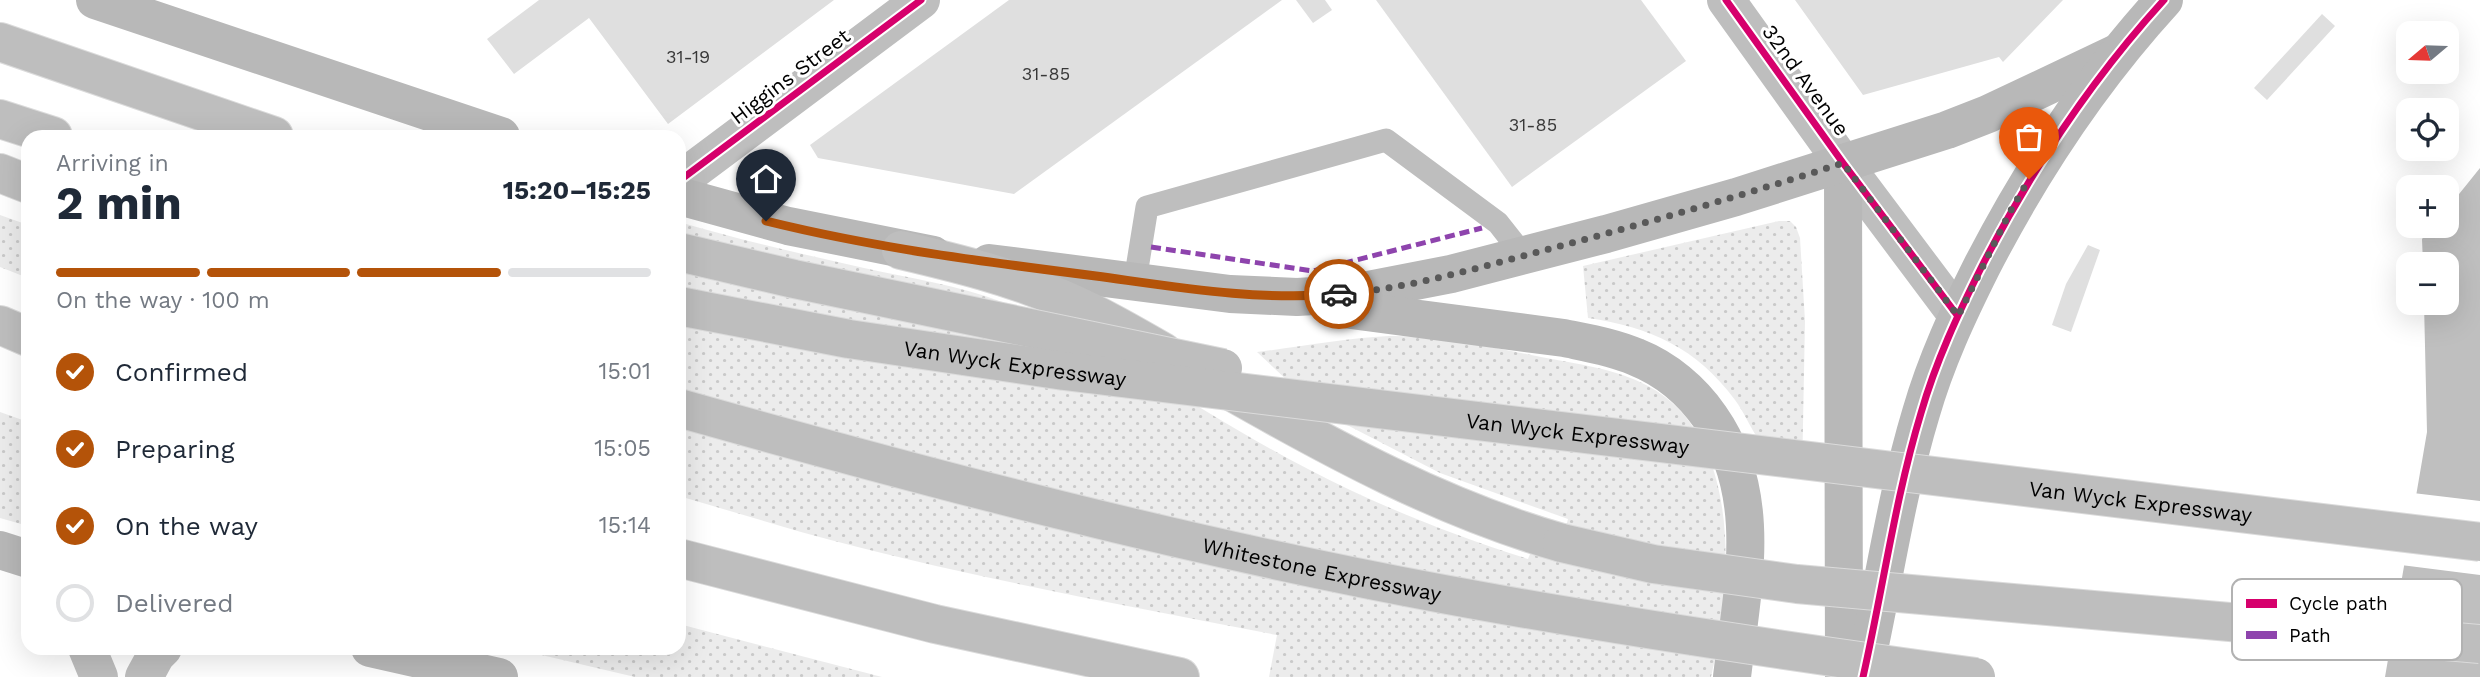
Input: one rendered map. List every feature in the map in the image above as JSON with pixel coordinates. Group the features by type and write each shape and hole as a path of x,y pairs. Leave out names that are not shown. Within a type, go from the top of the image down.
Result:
{"main road":[{"path":"95,0 142,6 484,130"},
{"name":"Higgins Street","path":"686,176 921,0"},
{"name":"32nd Avenue","path":"1726,0 1843,163 1958,316"},
{"path":"1863,677 1912,446 1932,377 1958,316 2010,212 2037,165 2119,52 2164,0"},
{"path":"0,42 257,130"},
{"path":"1230,294 1297,297 1348,294 1437,277 1524,256 1670,216 1966,123 2119,52"},
{"path":"0,119 34,130"},
{"path":"1843,163 1844,677"},
{"path":"0,173 21,181"},
{"path":"686,198 788,226 974,268 1061,298 1088,310 1284,421 1381,471 1472,513 1562,543 1665,566 1797,584 2232,622"},
{"path":"901,250 1564,338 1637,357 1668,374 1694,396 1715,425 1734,459 1746,515 1745,554 1732,677"},
{"path":"686,254 794,279 1492,424"},
{"name":"Van Wyck Expressway","path":"686,307 849,339 969,358 1492,424 2480,542"},
{"path":"0,326 21,334"},
{"path":"0,351 21,358"},
{"name":"Whitestone Expressway","path":"686,410 895,468 1298,565 1584,619 1976,677"},
{"path":"0,550 21,557"},
{"path":"686,560 935,624 1180,677"},
{"path":"2462,642 2480,644"},
{"path":"90,655 99,677"},
{"path":"144,677 156,655"},
{"path":"401,655 499,677"}],"lane":[{"path":"1135,281 1147,207 1385,140 1498,223 1524,256"}],"shaded area":[{"path":"2480,168 2480,677 2385,677 2388,660 2462,660 2462,579 2402,579 2427,432 2424,315 2459,315 2459,252 2423,252 2422,239 2459,238 2459,194"},
{"path":"0,215 21,222 21,275 0,267"},
{"path":"1779,221 1790,221 1796,227 1800,238 1805,321 1802,476 1761,442 1720,382 1688,354 1652,334 1588,318 1583,266"},
{"path":"686,224 794,252 951,286 1002,302 1081,339 1335,483 1416,519 1528,559 1530,554 1557,560 1568,519 1440,473 1320,411 1257,352 1372,337 1427,337 1582,365 1635,380 1648,386 1679,409 1701,440 1716,477 1723,517 1726,559 1724,601 1711,677 1269,677 1277,635 1038,588 801,532 686,498"},
{"path":"0,412 21,420 21,524 0,518"},
{"path":"686,626 882,677 635,677 542,655 686,655"}],"pier":[{"path":"2413,493 2480,501 2480,575 2401,565"}],"building":[{"path":"539,0 834,0 668,124 589,18 514,74 487,39"},
{"path":"1009,0 1282,0 1014,194 818,158 810,145"},
{"path":"1296,0 1325,0 1332,10 1313,23"},
{"path":"1376,0 1641,0 1686,61 1512,187"},
{"path":"1795,0 2063,0 2003,62 1999,57 1863,95"},
{"path":"2322,14 2335,26 2267,100 2254,88"},
{"path":"2088,245 2100,250 2071,332 2052,325 2066,284"}],"marked path":[{"path":"1151,247 1313,271 1482,228"}],"cycle path":[{"path":"686,176 921,0"},
{"path":"1726,0 1957,315"},
{"path":"1863,677 1912,445 1933,375 1956,320 2001,230 2064,127 2111,62 2164,0"}],"way so far":[{"path":"1339,294 1410,283 1488,265 1670,216 1843,163 1958,316 2029,179"}],"route":[{"path":"766,221 901,250 1230,294 1297,297 1339,294"}]}
